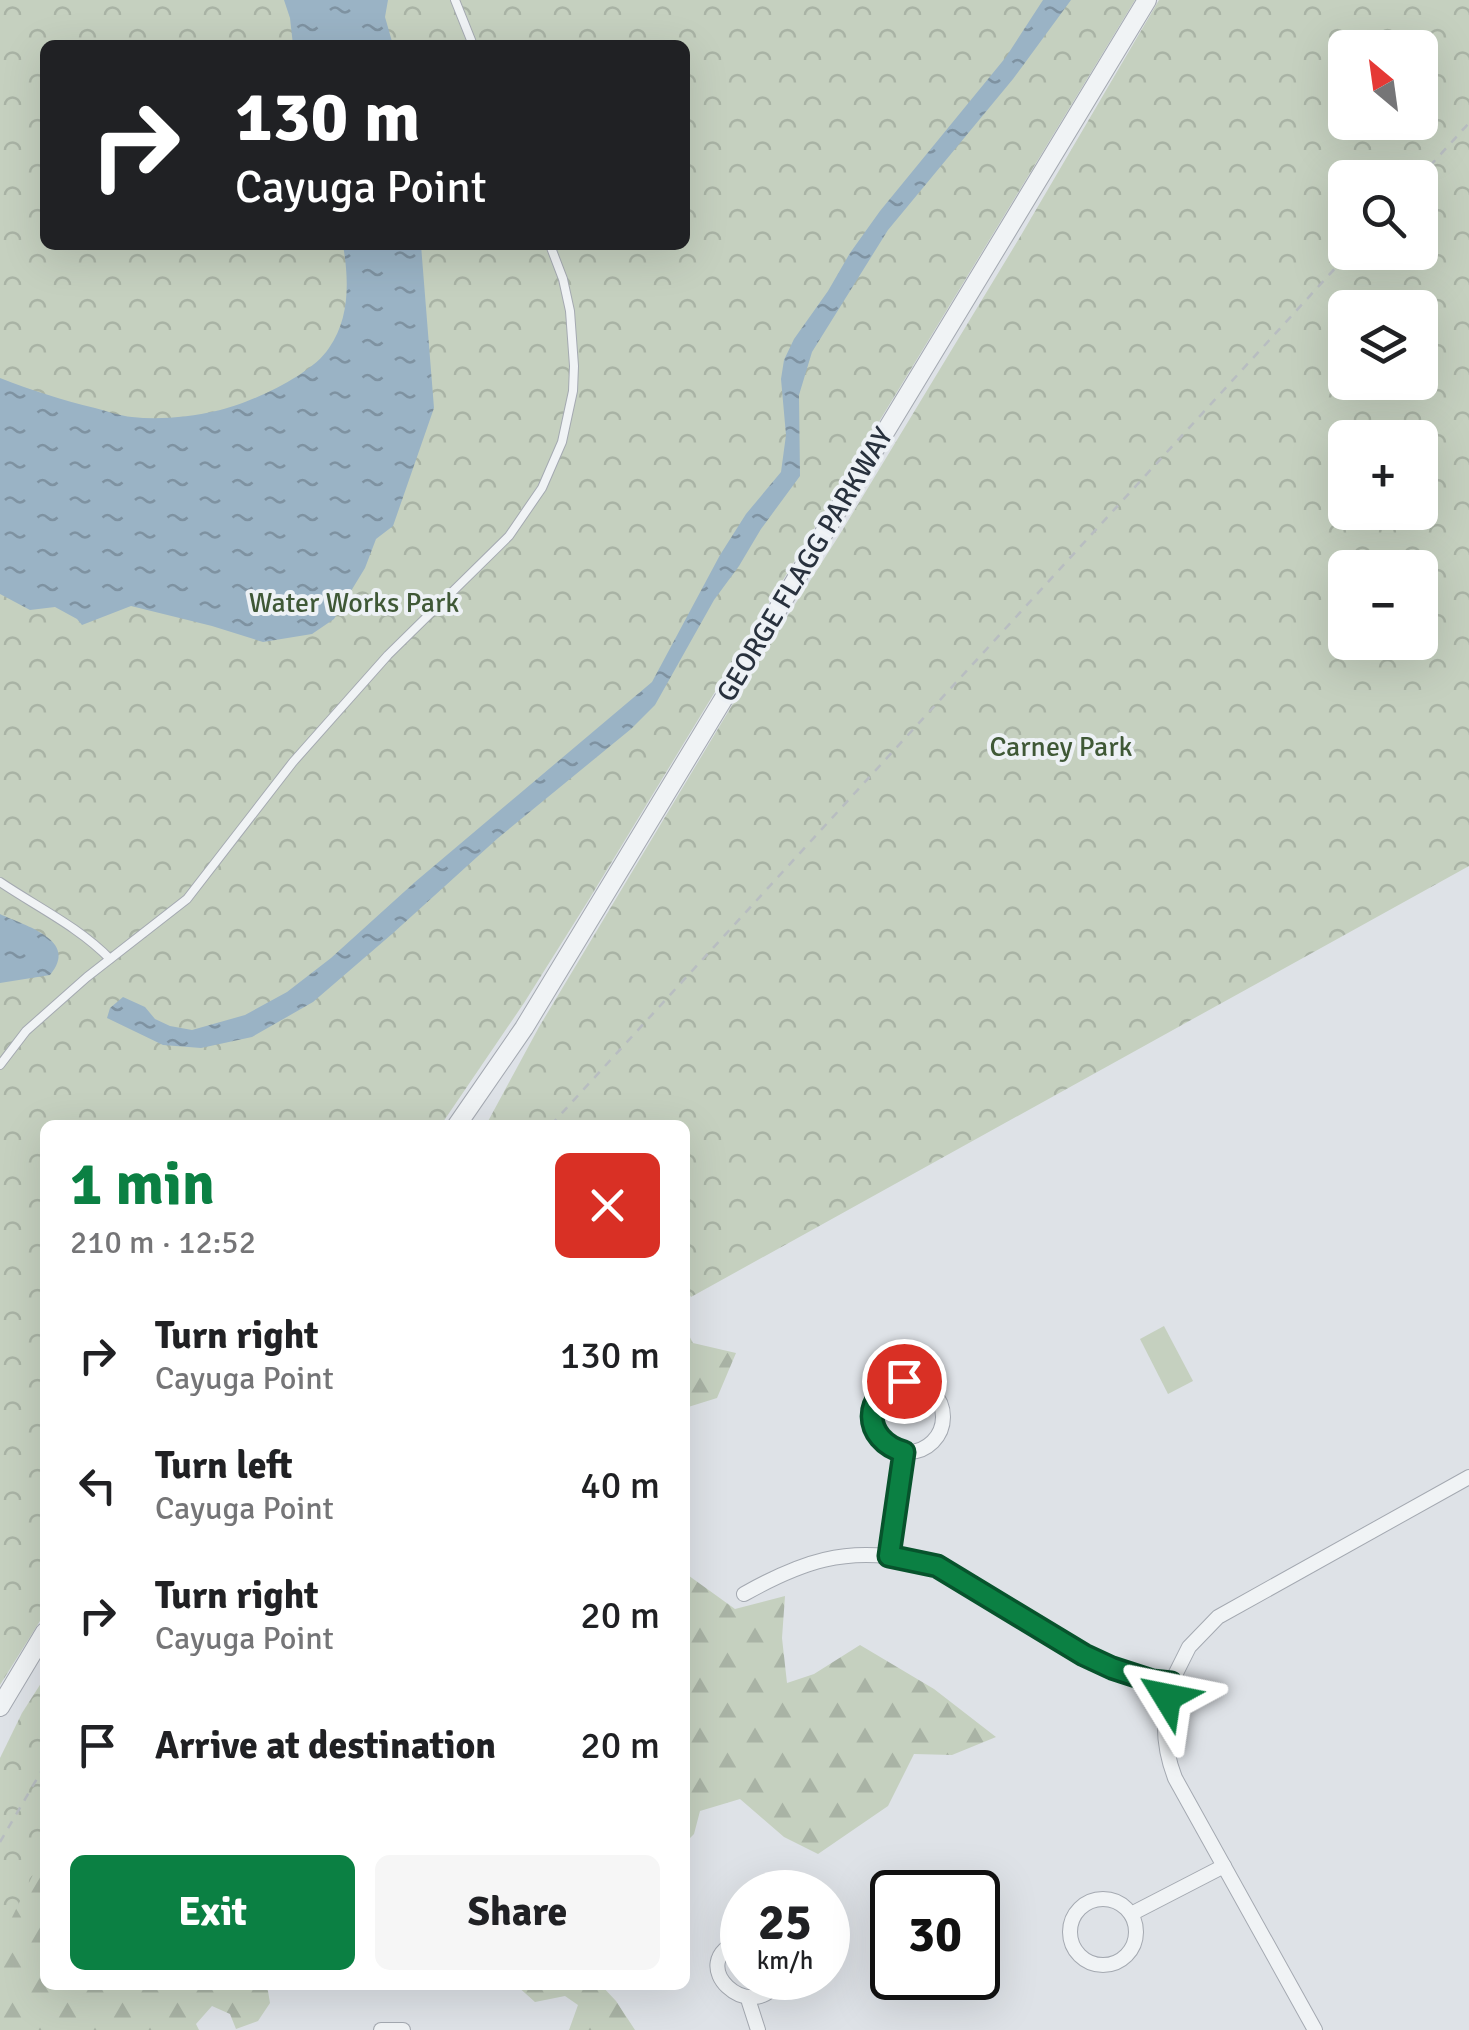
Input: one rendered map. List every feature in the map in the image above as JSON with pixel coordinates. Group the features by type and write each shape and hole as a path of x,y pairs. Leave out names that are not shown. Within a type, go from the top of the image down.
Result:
{"street":[{"name":"GEORGE FLAGG PARKWAY","path":"460,1120 524,1028 1147,0"},
{"path":"913,1381 935,1393 944,1417 941,1430 925,1448 904,1452 882,1442 872,1418 880,1394 892,1384 913,1381"},
{"path":"889,1556 904,1452"},
{"path":"1315,2030 1170,1766 1164,1725 1171,1683 1189,1647 1218,1618 1469,1478"},
{"path":"744,1594 805,1564 849,1555 889,1556 937,1566 1084,1655 1152,1681 1171,1683"},
{"path":"0,1707 40,1640"},
{"path":"1130,1914 1224,1866"},
{"path":"1111,1900 1130,1914 1136,1936 1123,1959 1100,1965 1079,1956 1070,1934 1071,1923 1084,1905 1111,1900"},
{"path":"738,2000 760,2000"},
{"path":"749,2002 758,2030"},
{"path":"380,2030 403,2030"}],"lane":[{"path":"456,0 471,40"},
{"path":"0,1065 26,1031 187,899 292,762 388,655 509,536 542,488 562,442 573,391 570,311 552,250"},
{"path":"0,882 71,926 110,959"}],"path":[{"path":"1434,160 1469,122"},
{"path":"555,1120 1334,270"},
{"path":"0,1842 40,1774"}],"green space":[{"name":"Water Works Park","path":"0,0 1135,0 588,901 444,1120 40,1120 40,1621 0,1685"},
{"name":"Carney Park","path":"1159,0 1469,0 1469,866 691,1297 690,1120 489,1120 539,1027 1020,237"},
{"path":"1164,1326 1193,1381 1168,1394 1140,1339"},
{"path":"690,1337 693,1343 736,1353 717,1398 690,1406"},
{"path":"690,1577 735,1609 785,1596 782,1638 787,1683 814,1674 860,1645 934,1689 996,1737 952,1755 914,1754 888,1806 818,1854 784,1837 740,1799 700,1811 690,1838"},
{"path":"40,1685 40,1860 0,1942 0,1758"},
{"path":"0,1774 40,1780 40,1990 268,1990 270,2003 258,2021 236,2029 230,2014 212,2006 196,2024 199,2030 0,2030"},
{"path":"522,1990 606,1990 635,2030 569,2030 578,2005 565,1996 535,2002"}],"water":[{"path":"284,0 388,0 385,17 392,40 292,40"},
{"path":"1043,0 1071,0 1013,79 888,230 812,352 799,395 800,476 714,600 655,705 313,1002 252,1037 201,1048 163,1045 107,1018 110,1008 123,997 145,1007 155,1019 192,1030 245,1015 287,992 652,682 720,555 746,514 781,472 786,435 781,379 784,360 794,339 880,211 1006,57"},
{"path":"344,250 421,250 434,408 393,526 376,539 365,568 334,619 312,634 263,642 131,606 82,625 55,607 30,610 0,594 0,378 118,415 153,418 216,411 278,387 320,358 341,324 346,272"},
{"path":"0,914 35,929 54,943 57,963 50,975 0,983"}],"route":[{"path":"904,1381 892,1384 880,1394 872,1418 882,1442 904,1452 889,1556 937,1566 1084,1655 1152,1681 1171,1683 1167,1697"}]}
